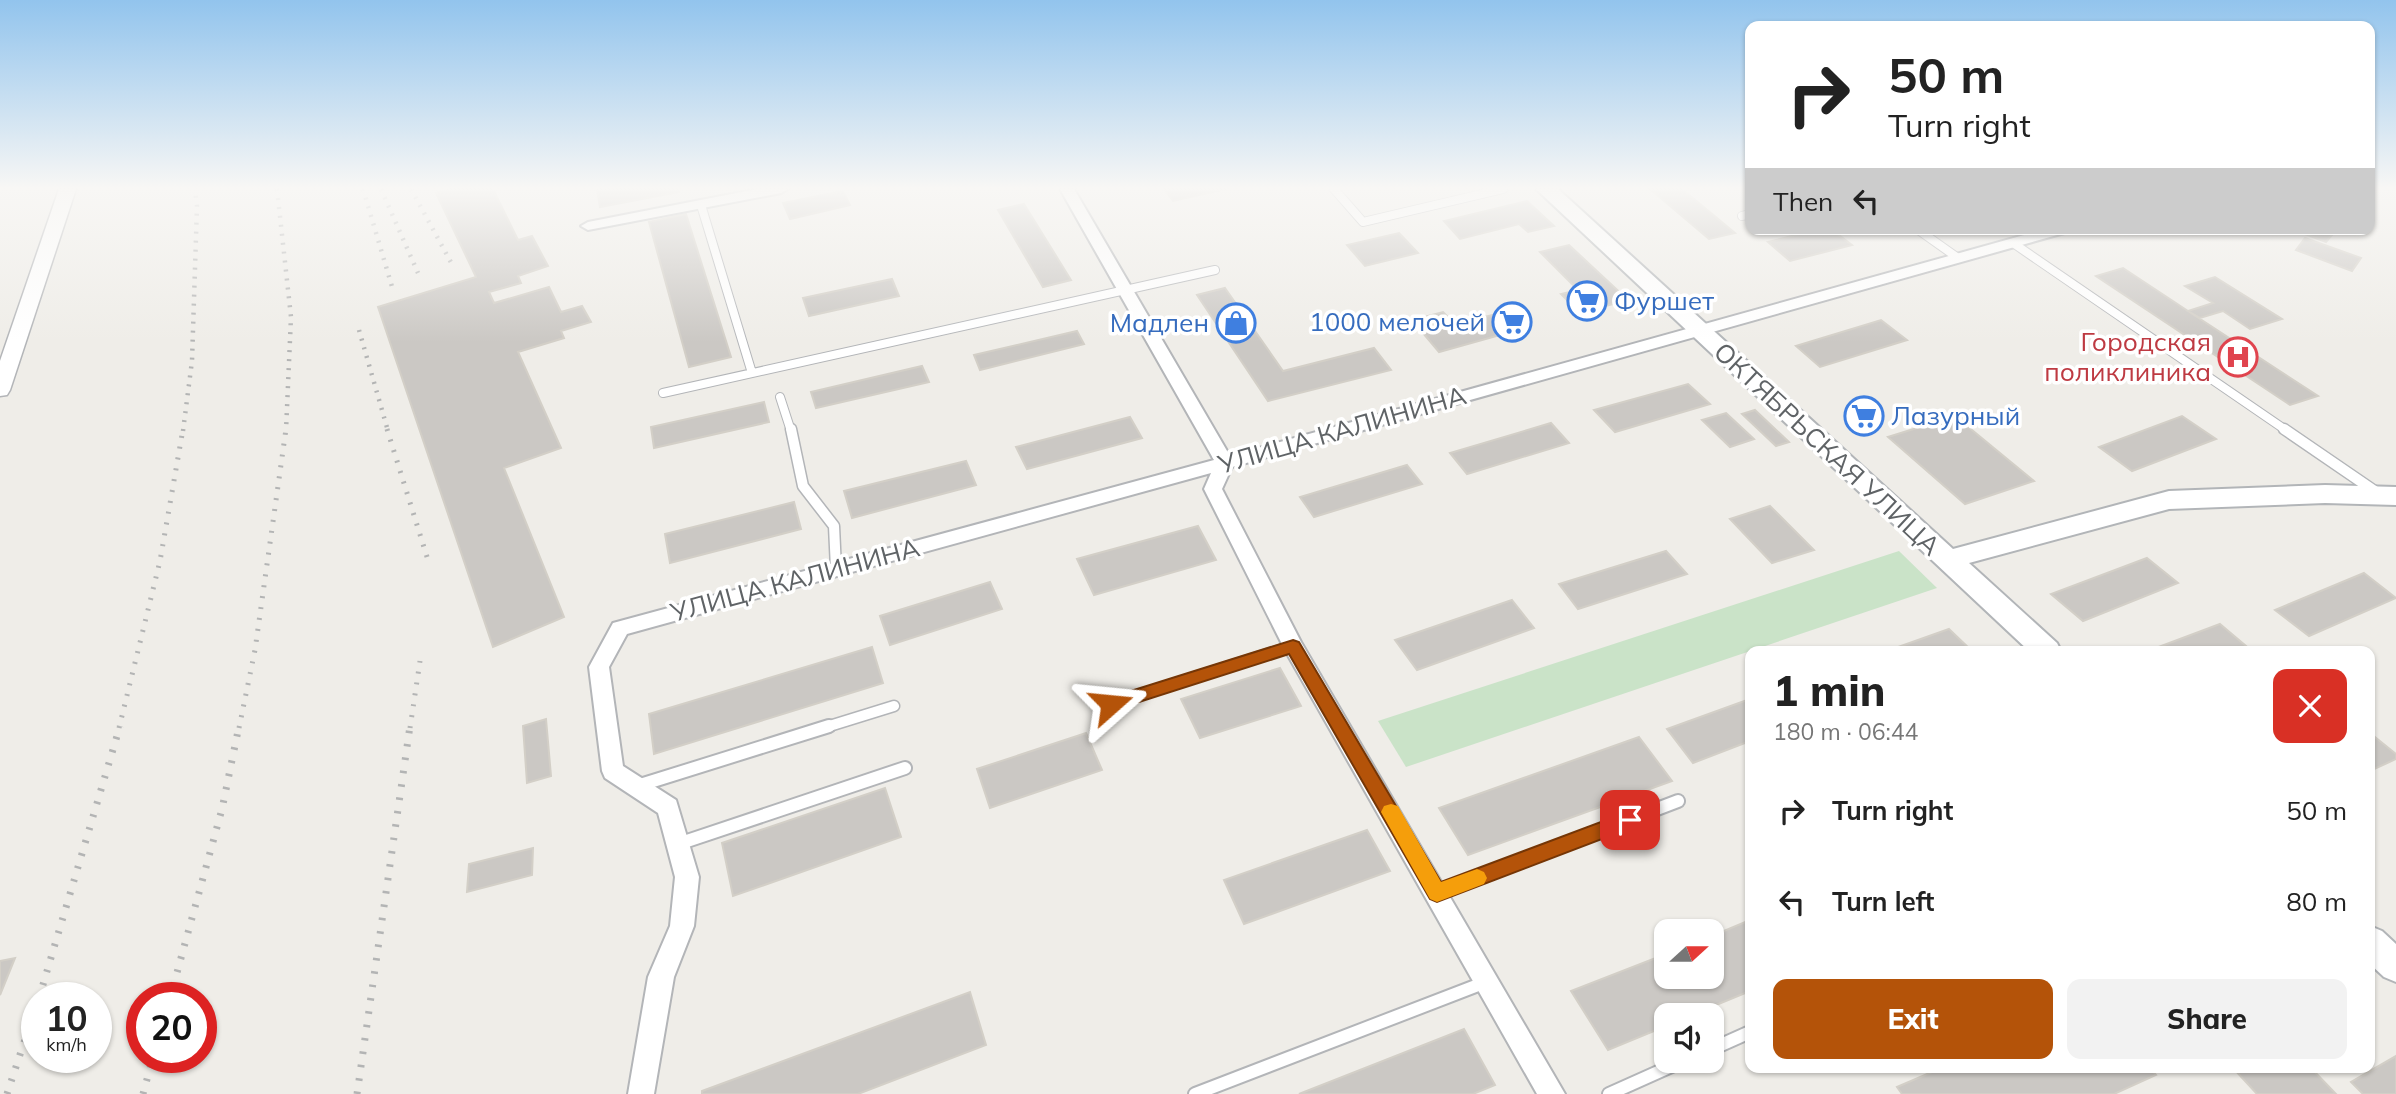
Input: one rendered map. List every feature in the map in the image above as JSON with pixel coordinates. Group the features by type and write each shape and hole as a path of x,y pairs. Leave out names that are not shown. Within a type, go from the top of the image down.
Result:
{"main road":[{"name":"ОКТЯБРЬСКАЯ УЛИЦА","path":"1601,240 2041,646"},
{"path":"1946,560 2169,500 2388,495"},
{"path":"2375,947 2396,966"}],"street":[{"path":"0,390 51,240"},
{"path":"1096,240 1225,463 1213,489 1293,646 1552,1094"},
{"name":"УЛИЦА КАЛИНИНА","path":"636,786 613,771 599,667 620,628 1225,463 2024,240"},
{"path":"636,786 668,807 687,877 682,926 661,977 641,1094"}],"lane":[{"path":"712,240 752,373"},
{"path":"1933,240 1958,258"},
{"path":"2013,243 2388,495"},
{"path":"663,393 1215,270"},
{"path":"780,397 790,426 803,486 834,526 836,569"},
{"path":"1111,704 1293,646"},
{"path":"636,786 894,706"},
{"path":"678,844 905,768"},
{"path":"1437,893 1678,801"},
{"path":"1195,1094 1487,981"},
{"path":"1724,1044 1745,1034"},
{"path":"1609,1094 1656,1073"}],"green space":[{"path":"1899,551 1937,588 1765,646 1745,646 1745,653 1406,767 1378,721"}],"building":[{"path":"458,240 534,240 548,266 518,276 521,283 489,292 494,303 549,287 561,312 582,306 591,322 561,331 564,338 518,352 561,448 504,468 564,617 493,647 378,307 476,277"},
{"path":"654,240 694,240 731,357 689,367"},
{"path":"1016,240 1046,240 1071,280 1043,287"},
{"path":"1368,240 1406,240 1418,253 1365,266 1347,245"},
{"path":"1846,240 1852,245 1790,261 1768,242"},
{"path":"2303,240 2311,240 2361,258 2352,271 2296,250"},
{"path":"1569,245 1628,300 1580,313 1561,294 1578,290 1540,252"},
{"name":"Городская поликлиника","path":"2123,268 2318,396 2290,405 2096,276"},
{"path":"2215,277 2282,319 2250,329 2223,311 2200,318 2188,311 2213,303 2185,286"},
{"path":"892,279 899,296 809,316 803,298"},
{"path":"1225,288 1283,371 1374,348 1391,370 1268,401 1197,295"},
{"path":"1513,310 1529,327 1439,352 1412,320 1443,312 1455,324"},
{"path":"1881,320 1907,340 1820,367 1796,346"},
{"path":"1077,331 1084,344 980,370 974,355"},
{"path":"922,366 929,382 816,408 811,392"},
{"path":"1688,384 1710,404 1615,432 1594,410"},
{"path":"764,402 769,422 654,448 651,427"},
{"path":"1755,410 1789,442 1776,446 1742,414"},
{"path":"1726,413 1754,439 1730,447 1702,420"},
{"path":"1955,416 2034,481 1965,504 1888,437"},
{"path":"2182,416 2216,439 2132,471 2099,447"},
{"path":"1130,417 1142,438 1027,469 1016,447"},
{"path":"1551,423 1569,443 1467,474 1450,453"},
{"path":"966,461 976,485 852,518 844,491"},
{"path":"1407,465 1422,484 1314,517 1300,497"},
{"path":"794,502 801,529 670,563 665,534"},
{"path":"1770,506 1814,550 1772,563 1730,519"},
{"path":"1198,526 1216,560 1094,595 1077,559"},
{"path":"1666,551 1687,574 1578,609 1559,584"},
{"path":"2147,558 2178,583 2083,621 2051,594"},
{"path":"2364,573 2396,598 2309,636 2275,610"},
{"path":"990,582 1002,609 890,645 880,616"},
{"path":"1512,600 1534,628 1417,670 1395,640"},
{"path":"2220,624 2246,646 2161,646"},
{"path":"1949,629 1967,646 1901,646"},
{"path":"872,647 883,683 654,754 649,714"},
{"path":"1280,668 1301,706 1200,738 1181,699"},
{"path":"1745,701 1745,743 1693,763 1667,729"},
{"path":"546,719 551,776 527,783 523,726"},
{"path":"1086,733 1102,770 990,808 977,769"},
{"path":"1639,737 1672,781 1468,855 1439,808"},
{"path":"2375,737 2396,754 2396,759 2375,769"},
{"path":"885,788 901,837 733,896 722,843"},
{"path":"1367,830 1390,871 1244,924 1224,880"},
{"path":"533,848 532,875 467,892 469,864"},
{"path":"1745,922 1745,993 1721,1003 1654,1003 1654,1031 1608,1050 1571,991 1654,959 1654,989 1724,989 1724,931"},
{"path":"15,958 0,995 0,961"},
{"path":"970,992 986,1045 858,1094 702,1094 702,1091"},
{"path":"1464,1029 1495,1085 1473,1094 1299,1094"},
{"path":"2396,1056 2396,1094 2363,1094 2351,1082 2367,1073 2375,1073 2375,1068"},
{"path":"1929,1073 2156,1075 2114,1094 1902,1094 1897,1087"},
{"path":"2238,1073 2316,1073 2336,1094 2257,1094"}],"railway":[{"path":"183,431 192,361 196,240"},
{"path":"283,240 291,317 286,431"},
{"path":"378,240 393,290"},
{"path":"403,240 418,273"},
{"path":"439,240 453,266"},
{"path":"359,330 388,431"},
{"path":"119,728 160,561 183,429"},
{"path":"239,728 255,650 286,429"},
{"path":"387,429 428,560"},
{"path":"410,728 420,661"},
{"path":"44,982 120,726"},
{"path":"174,982 222,809 239,726"},
{"path":"357,1094 410,726"},
{"path":"7,1094 21,1052"},
{"path":"143,1094 149,1073"}],"slow traffic":[{"path":"1391,812 1437,893 1477,878"}],"place":[{"name":"Фуршет","path":"1587,301"},
{"name":"1000 мелочей","path":"1512,322"},
{"name":"Мадлен","path":"1236,323"},
{"name":"Городская поликлиника","path":"2238,357"},
{"name":"Лазурный","path":"1864,416"}],"route":[{"path":"1111,704 1293,646 1437,893 1630,820"}]}
